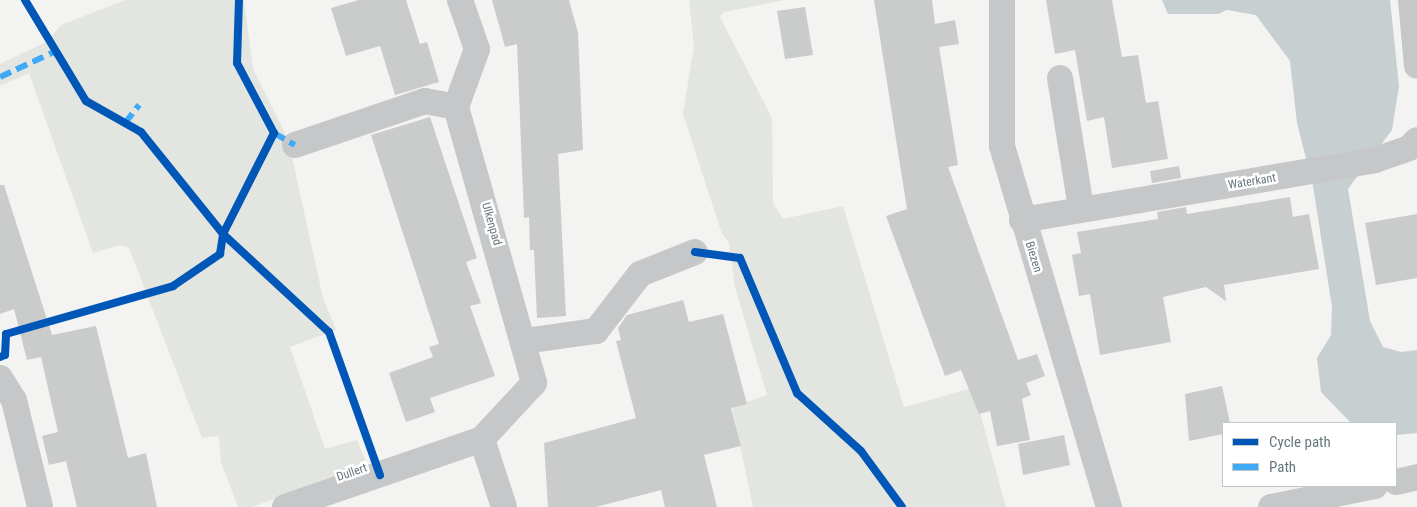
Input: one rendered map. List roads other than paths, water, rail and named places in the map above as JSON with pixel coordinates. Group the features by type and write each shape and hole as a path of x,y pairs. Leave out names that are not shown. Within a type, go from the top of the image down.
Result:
{"street":[{"path":"295,145 426,101 456,107 477,49 460,0"},
{"name":"Biezen","path":"1002,0 1002,146 1022,220 1109,507"},
{"path":"1411,0 1417,66"},
{"path":"1060,78 1081,208"},
{"name":"Ulkenpad","path":"456,107 525,341 534,383 482,439"},
{"name":"Waterkant","path":"1022,220 1081,208 1303,174 1374,160 1409,148 1417,140"},
{"path":"525,341 596,331 640,274 695,252"},
{"path":"0,378 14,400 40,507"},
{"path":"482,439 504,507"},
{"name":"Dullert","path":"285,507 482,439"},
{"path":"1397,482 1417,477"},
{"path":"1271,507 1370,487"}]}
